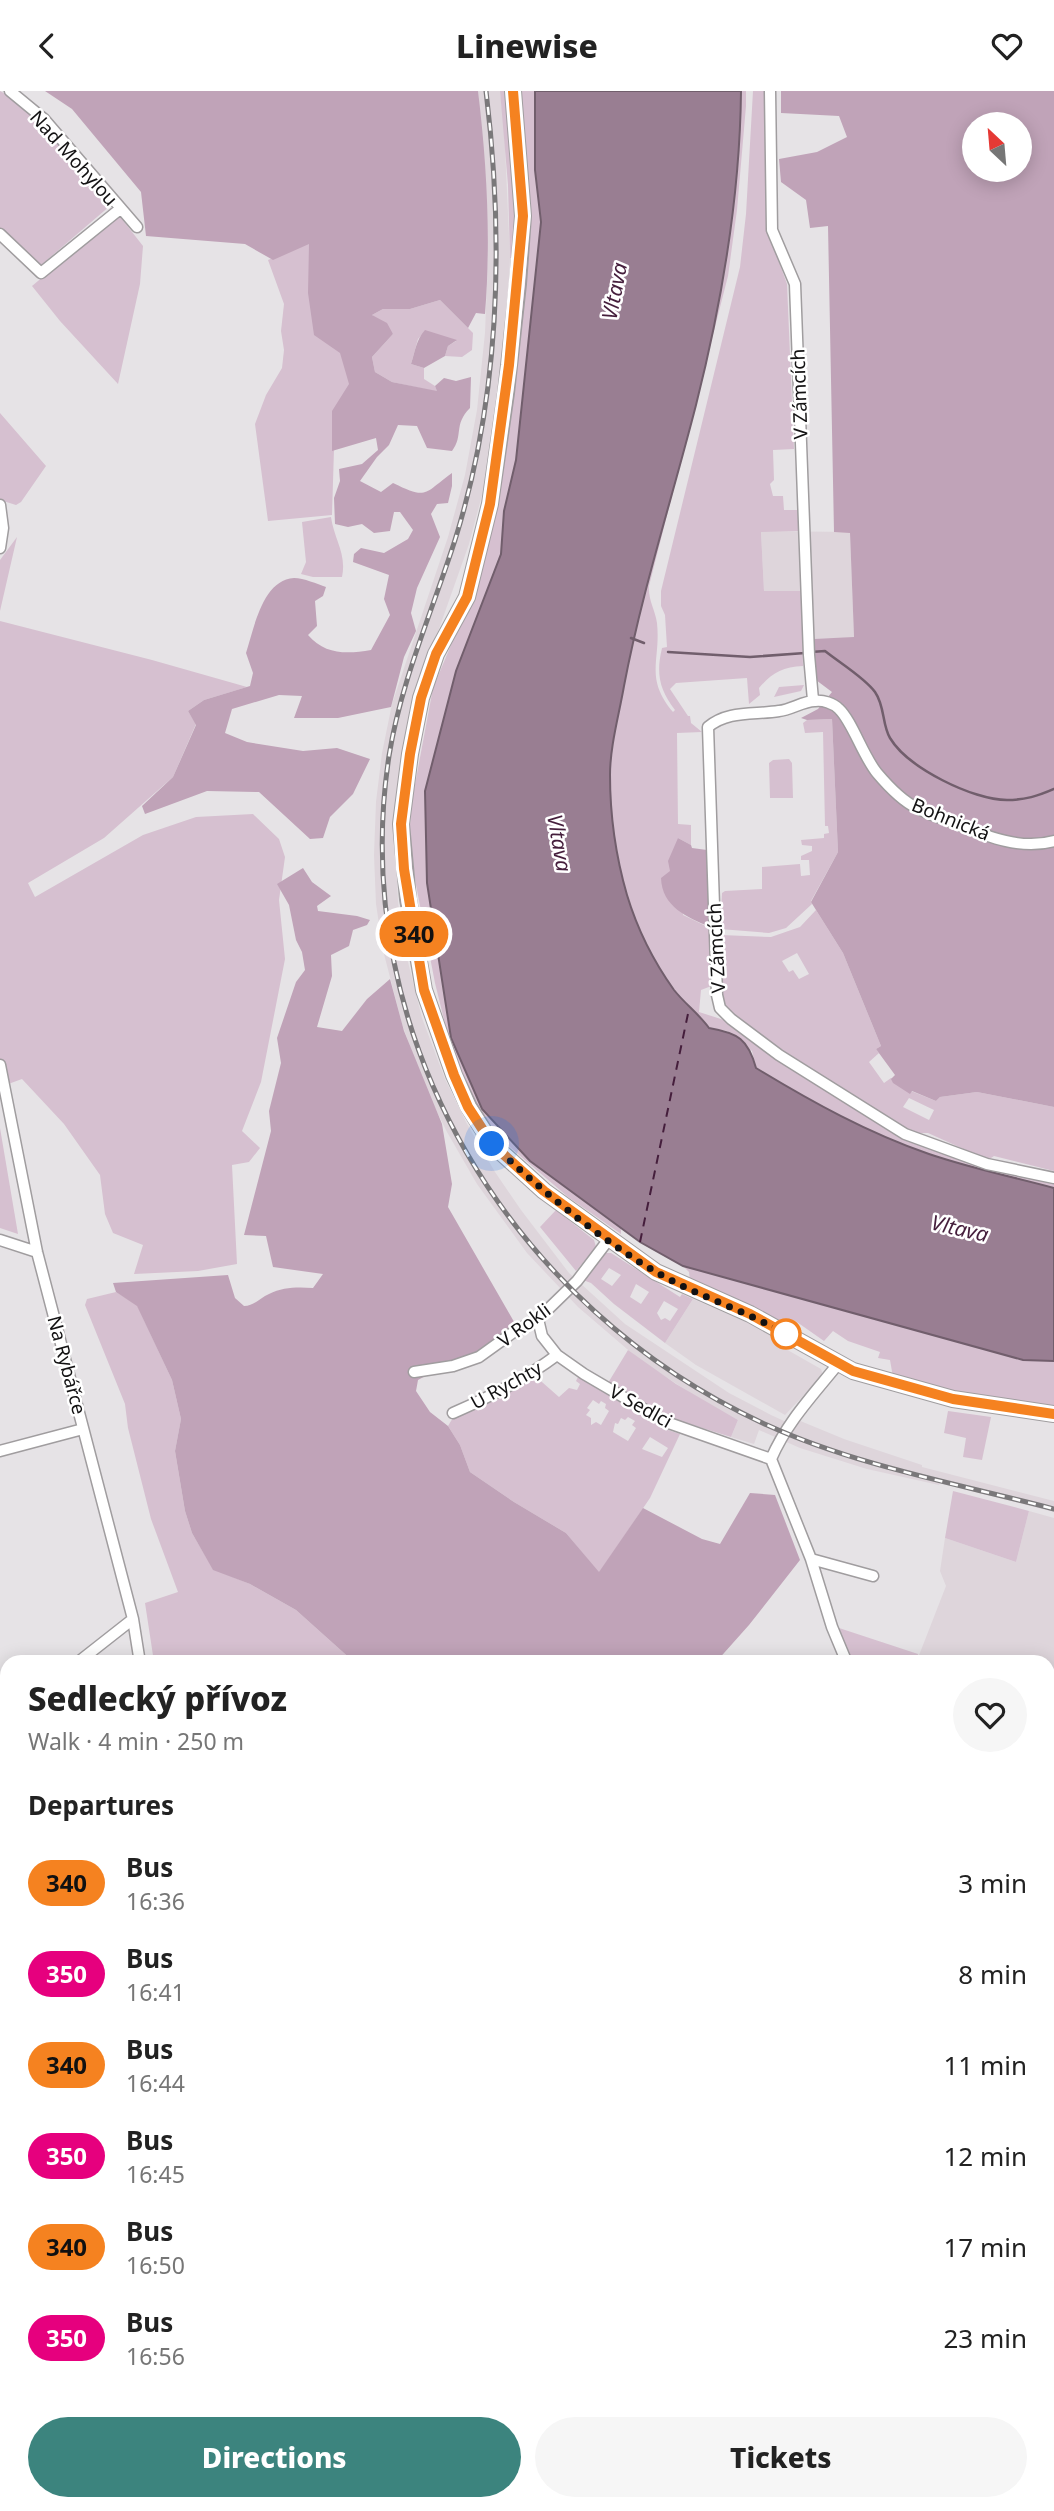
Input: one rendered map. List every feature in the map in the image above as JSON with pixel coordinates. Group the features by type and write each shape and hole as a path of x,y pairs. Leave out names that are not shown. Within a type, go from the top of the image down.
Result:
{"main road":[{"path":"513,91 523,216 506,393 490,504 467,597 433,661 421,698 401,824 408,899 424,990 454,1075 480,1127 492,1144 544,1191 656,1272 750,1314 838,1364 886,1382 953,1399 1054,1415"}],"street":[{"name":"Nad Mohylou","path":"10,91 44,119 137,227"},
{"name":"V Zámcích","path":"770,91 772,230 795,284 813,701 780,711 728,715 717,719 708,727 717,995 720,1007 731,1019 779,1055 905,1134 987,1164 1054,1178"},
{"path":"0,234 41,273 120,209"},
{"path":"0,505 3,528 0,548"},
{"name":"Bohnická","path":"813,701 828,702 838,707 877,772 916,808 1010,843 1030,846 1054,841"},
{"name":"Na Rybářce","path":"0,1065 37,1252 133,1619 140,1655"},
{"name":"V Rokli","path":"414,1372 453,1366 479,1357 515,1331 538,1319 577,1281 609,1239"},
{"path":"0,1240 37,1252"},
{"name":"V Sedlci","path":"538,1319 542,1336 557,1355 584,1374 666,1423 771,1459"},
{"name":"U Rychty","path":"453,1413 530,1375 557,1355"},
{"path":"838,1364 795,1414 780,1437 771,1459 811,1559 844,1655"},
{"path":"0,1451 83,1429"},
{"path":"811,1559 873,1576"},
{"path":"87,1655 133,1619"}],"shaded area":[{"path":"0,91 15,100 45,126 111,205 40,266 0,228"},
{"path":"45,91 478,91 487,203 485,314 476,313 468,328 440,300 410,309 383,309 372,315 387,323 393,334 372,357 375,372 392,382 437,391 435,386 444,378 456,381 471,377 470,408 462,420 452,451 427,448 417,426 398,425 389,445 360,481 381,492 393,483 419,493 430,490 452,473 448,503 437,504 431,514 440,537 417,588 411,613 416,631 404,657 391,707 338,718 294,718 302,696 279,695 232,709 225,733 247,742 303,751 337,748 370,759 353,794 330,817 323,838 310,839 259,792 207,791 145,814 142,806 173,777 196,725 188,711 204,700 250,686 253,673 246,653 261,607 274,587 294,578 326,587 323,596 315,601 317,626 308,635 315,642 337,652 371,650 390,615 384,599 389,575 353,562 354,554 361,548 384,553 408,539 413,530 400,512 394,512 390,531 374,533 362,524 348,527 335,524 334,498 340,481 339,469 362,464 378,450 376,438 332,451 332,411 349,384 340,353 314,335 308,293 309,244 273,260 245,244 146,236 141,192 72,109"},
{"path":"478,91 500,91 510,258 507,335 498,413 486,480 469,544 429,657 398,804 396,854 398,902 404,946 422,1018 445,1079 495,1172 521,1210 569,1273 625,1324 729,1393 795,1426 798,1420 922,1467 1054,1501 1054,1512 940,1483 939,1485 867,1469 800,1448 759,1430 754,1444 731,1437 738,1420 641,1361 578,1307 527,1253 477,1184 425,1088 402,1024 383,950 376,904 376,802 392,704 448,537 465,475 477,410 485,333 488,258"},
{"path":"500,91 507,91 517,196 516,258 510,258 508,185"},
{"path":"517,91 535,91 535,170 541,222 516,460 504,511 501,554 456,671 425,791 427,882 621,1226 621,1234 568,1197 504,1142 479,1110 451,1048 435,983 409,834 413,795 433,688 479,578 497,505 526,285 529,201"},
{"path":"741,91 746,91 737,210 728,276 708,356 733,210"},
{"path":"753,91 764,91 767,229 787,284 794,449 773,450 774,480 770,484 773,496 783,496 784,510 798,510 798,531 761,532 764,591 801,591 803,666 783,669 768,678 759,688 760,695 749,704 747,678 676,683 670,689 690,716 691,723 702,732 677,733 678,824 691,825 691,845 678,838 683,915 712,929 714,985 701,990 699,1012 724,1020 902,1136 1054,1182 1054,1188 960,1164 906,1146 862,1127 798,1093 756,1068 752,1051 727,1031 709,1028 674,990 653,956 631,907 620,866 612,821 610,764 631,651 678,471 649,586 658,636 656,678 664,700 673,712 675,710 665,695 659,673 662,648 667,647 661,591 740,267"},
{"path":"781,91 1054,91 1054,1107 977,1092 940,1097 936,1101 912,1091 910,1094 893,1083 891,1079 895,1075 876,1049 881,1046 843,953 811,902 838,852 832,719 801,718 818,709 832,692 816,680 813,639 854,637 850,533 834,532 828,226 810,228 806,200 781,182 779,159 817,152 847,137 839,116 781,113"},
{"path":"118,214 143,246 140,284 118,384 32,286"},
{"path":"311,242 350,383 334,449 332,515 268,521 255,424 266,395 282,368 284,350 281,331 284,304 268,260"},
{"path":"440,300 473,333 472,350 462,357 445,356 448,346 456,341 425,331 418,339 411,364 424,368 424,379 435,386 438,392 392,382 375,372 372,357 393,334 372,315 383,309 410,309"},
{"path":"425,330 457,340 448,346 445,356 424,368 411,364"},
{"path":"708,356 696,405 678,471"},
{"path":"0,413 46,466 21,502 16,505 0,500"},
{"path":"331,517 342,554 342,577 313,577 301,574 306,562 302,522"},
{"path":"761,531 850,532 854,638 802,639 800,591 764,591"},
{"path":"17,537 0,611 0,560"},
{"path":"0,621 247,687 204,700 188,711 196,724 173,777 104,838 28,883 35,897 143,835 196,817 253,814 279,839 285,857 279,900 285,959 261,1082 242,1131 260,1148 249,1162 232,1165 237,1264 198,1271 134,1274 143,1245 113,1233 105,1214 100,1175 64,1124 22,1079 0,1087"},
{"path":"804,685 801,691 774,697 779,687"},
{"path":"832,719 838,852 811,901 812,904 786,928 769,933 720,929 722,893 762,889 762,867 800,864 801,876 810,875 809,860 801,860 801,856 812,851 812,846 802,845 801,840 824,838 824,834 829,833 828,826 825,826 823,732 805,733 803,723 807,720"},
{"path":"789,759 792,763 793,798 770,798 769,763 773,760"},
{"path":"678,838 692,848 707,850 710,927 677,910 662,888 661,878 670,871 668,861"},
{"path":"303,868 312,882 331,896 317,906 318,911 370,920 367,925 353,930 349,946 331,955 332,976 317,1027 342,1031 367,999 390,979 404,1031 442,1124 452,1184 448,1207 517,1327 470,1359 447,1364 418,1380 416,1391 430,1412 448,1426 460,1445 470,1472 566,1533 599,1572 643,1508 702,1539 720,1544 750,1493 775,1495 800,1560 722,1655 346,1655 296,1610 250,1584 213,1570 192,1533 185,1511 175,1451 181,1419 172,1380 137,1306 116,1292 113,1283 228,1275 235,1298 244,1306 280,1290 313,1288 323,1274 273,1267 266,1236 244,1235 271,1131 269,1111 281,1063 277,1038 296,982 305,970 289,905 277,884"},
{"path":"816,910 843,953 881,1046 876,1049 879,1053 869,1062 884,1083 891,1078 911,1091 936,1101 940,1097 977,1092 1054,1107 1054,1171 994,1156 988,1160 928,1133 913,1133 899,1127 799,1064 734,1016 720,997 721,935 771,937 800,927","holes":["797,953 809,974 799,979 793,970 789,972 782,961","909,1098 934,1110 929,1120 903,1107"]},
{"path":"0,1128 18,1234 0,1228"},
{"path":"556,1210 594,1240 596,1247 576,1271 540,1227"},
{"path":"606,1253 611,1253 680,1297 682,1294 693,1299 665,1343 591,1283 583,1280","holes":["609,1268 621,1275 612,1286 601,1279","636,1284 649,1292 641,1304 630,1297","664,1301 678,1309 670,1321 665,1318 661,1320 657,1313"]},
{"path":"683,1266 1023,1360 1054,1361 1054,1408 958,1393 893,1377 890,1360 878,1358 880,1352 848,1341 833,1331 824,1341 794,1320 791,1323 771,1318 690,1281 689,1272"},
{"path":"116,1292 137,1305 172,1380 181,1419 175,1451 185,1511 192,1533 213,1569 250,1584 296,1610 346,1655 153,1655 145,1603 178,1592 151,1519 128,1428 125,1404 85,1305 87,1299"},
{"path":"693,1299 786,1342 784,1348 821,1369 823,1375 785,1415 696,1365 665,1343"},
{"path":"628,1350 676,1384 738,1420 731,1437 674,1419 608,1383"},
{"path":"534,1375 559,1397 569,1388 577,1390 580,1384 576,1381 578,1377 665,1429 680,1434 650,1498 599,1573 566,1533 470,1472 460,1445 448,1426 454,1416","holes":["593,1400 606,1404 605,1408 609,1411 601,1425 596,1422 591,1425 591,1418 586,1415","628,1417 635,1421 632,1425 636,1428 628,1441 613,1432 615,1423 618,1424 621,1418 625,1420","650,1437 668,1448 662,1457 642,1449"]},
{"path":"948,1411 991,1417 982,1460 963,1457 966,1438 944,1433"},
{"path":"953,1491 1029,1511 1016,1562 945,1538"},
{"path":"1029,1511 1054,1518 1054,1655 919,1655 946,1586 940,1571 945,1538 1016,1562"},
{"path":"836,1627 918,1654 918,1655 848,1655"}],"water":[{"name":"Vltava","path":"535,91 741,91 733,210 714,327 696,405 639,615 611,753 610,790 614,836 623,881 636,920 653,956 674,990 709,1028 727,1032 740,1039 749,1050 756,1068 841,1116 906,1146 960,1164 1054,1188 1054,1361 1023,1360 683,1266 640,1242 530,1161 482,1109 451,1038 427,883 425,791 456,671 501,554 504,511 516,460 541,222 535,170"}],"waterway":[{"path":"631,638 644,643"},
{"path":"811,652 825,651 871,687 880,703 890,738 926,771 960,788 993,799 1020,799 1054,789"},
{"path":"668,652 750,657 805,653"}],"ferry route":[{"path":"640,1242 689,1009"}],"railway":[{"path":"486,91 492,147 496,260 489,374 470,485 455,540 409,674 394,728 389,756 382,861 394,963 423,1061 467,1153 524,1237 595,1311 676,1375 767,1425 836,1452 1054,1509"}],"bus line":[{"name":"340","path":"513,91 523,216 506,393 490,504 467,597 436,654 421,698 401,824 408,899 424,990 454,1075 468,1107 492,1144 544,1191 656,1272 750,1314 853,1371 953,1399 1054,1414"}],"route":[{"path":"492,1144 544,1191 656,1272 750,1314 786,1334"}]}
